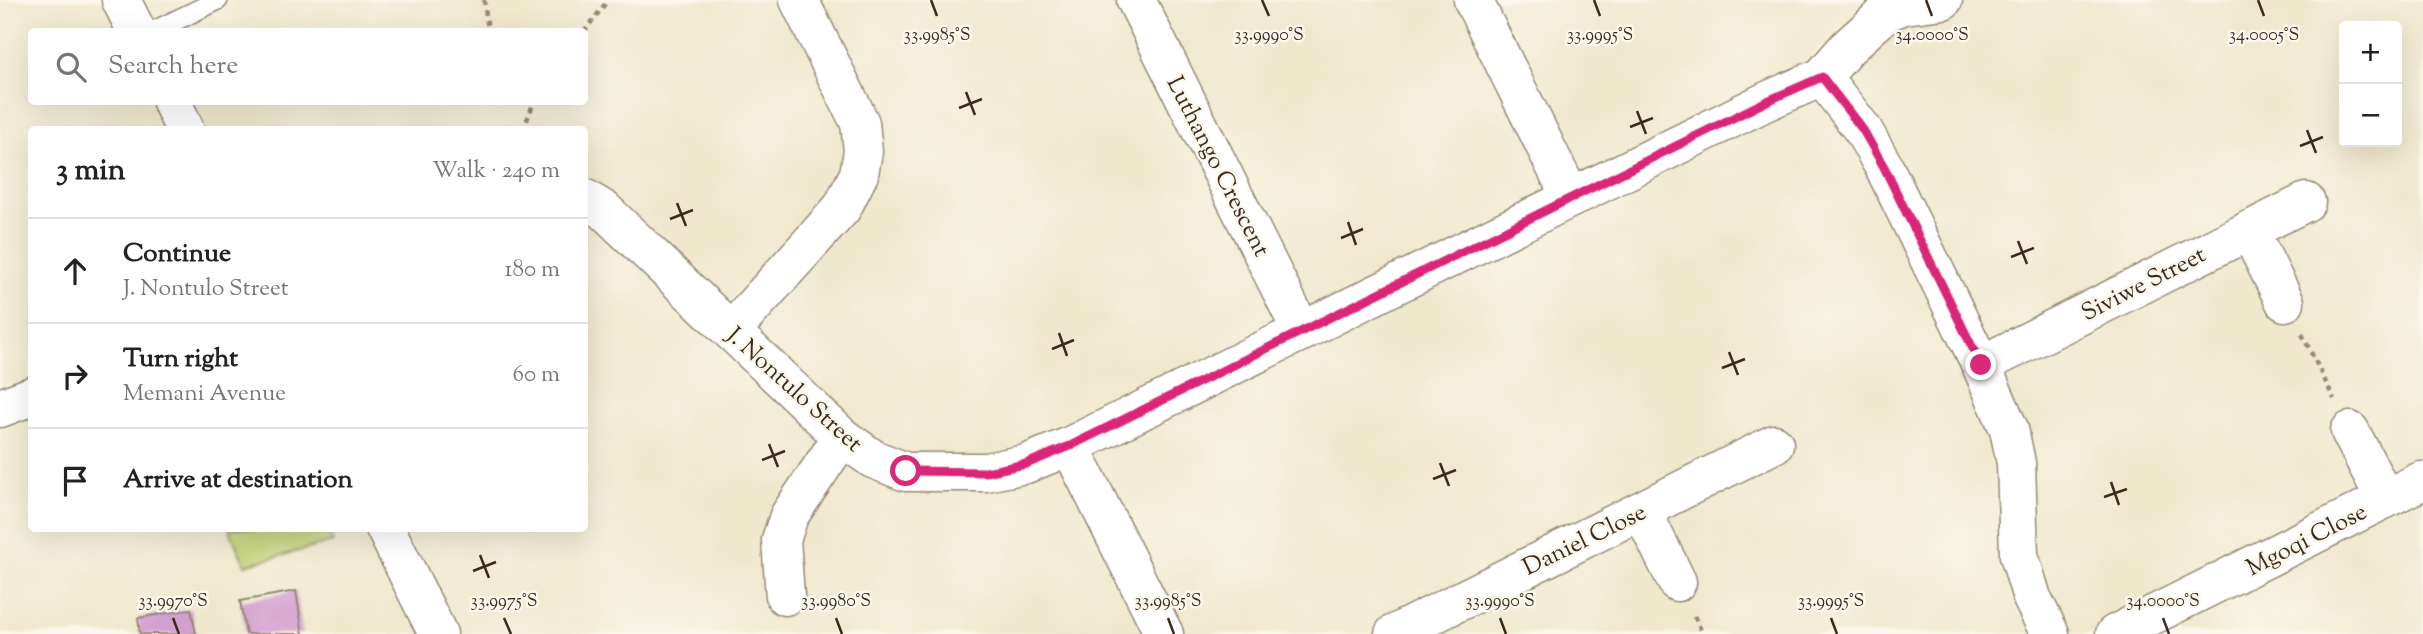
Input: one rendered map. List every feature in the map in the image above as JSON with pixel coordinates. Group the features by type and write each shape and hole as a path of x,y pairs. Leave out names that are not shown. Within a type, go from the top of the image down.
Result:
{"street":[{"path":"121,0 135,28"},
{"path":"731,331 842,208 859,174 863,151 860,123 799,0"},
{"name":"Luthango Crescent","path":"1136,0 1302,332"},
{"path":"1473,0 1571,198"},
{"path":"1888,5 1943,0"},
{"name":"J. Nontulo Street","path":"588,200 604,210 842,437 873,459 906,471 986,472 1026,464 1070,446 1767,101 1822,77 1888,5"},
{"path":"1822,77 1863,130 1879,158 1981,365 2009,429 2016,463 2019,555 2032,598 2050,634"},
{"path":"174,105 184,126"},
{"name":"Siviwe Street","path":"1981,365 2306,202"},
{"path":"2249,230 2285,302"},
{"path":"0,408 28,398"},
{"path":"2350,431 2385,499"},
{"path":"785,596 781,540 789,516 842,437"},
{"name":"Daniel Close","path":"1394,634 1774,444"},
{"path":"1070,446 1164,634"},
{"name":"Mgoqi Close","path":"2115,634 2421,481"},
{"path":"1642,510 1677,582"},
{"path":"387,532 438,634"}],"lane":[{"path":"160,28 218,0"}],"path":[{"path":"484,0 490,28"},
{"path":"587,28 608,0"},
{"path":"524,126 532,105"},
{"path":"2285,302 2350,431"}],"green space":[{"path":"230,532 328,532 333,542 245,565"}],"building":[{"path":"296,591 303,634 246,634 240,601"},
{"path":"191,609 196,634 140,634 138,618"}],"route":[{"path":"906,471 986,472 1026,464 1070,446 1767,101 1822,77 1863,130 1884,167 1981,365"}]}
